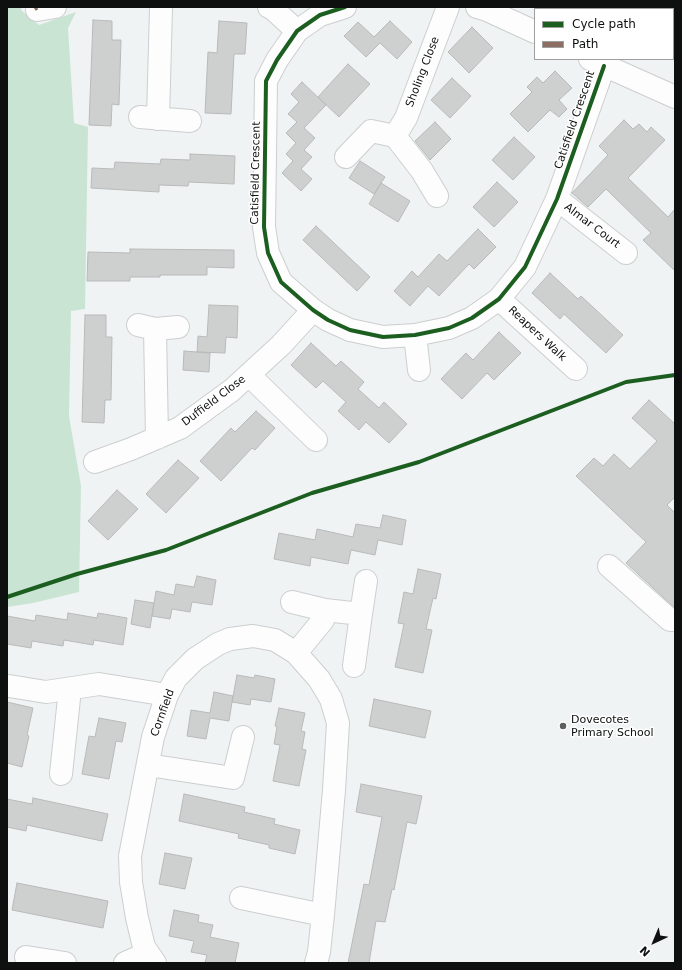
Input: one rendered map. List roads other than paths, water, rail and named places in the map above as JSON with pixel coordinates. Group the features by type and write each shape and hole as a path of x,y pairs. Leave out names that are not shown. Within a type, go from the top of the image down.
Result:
{"street":[{"path":"161,7 149,118 190,121"},
{"path":"269,7 297,31"},
{"name":"Catisfield Crescent","path":"345,7 320,16 297,31 277,60 266,81 264,227 268,253 281,282 313,310 328,320 350,330 383,336 415,336 449,328 472,318 499,299 525,267 557,199 597,62 675,96"},
{"name":"Sholing Close","path":"395,136 406,118 448,7"},
{"path":"477,7 534,32"},
{"path":"346,157 371,131 395,136 422,171 437,196"},
{"name":"Almar Court","path":"557,199 626,253"},
{"name":"Reapers Walk","path":"499,299 576,369"},
{"name":"Duffield Close","path":"95,462 131,449 180,428 232,390 249,375 281,345 313,310"},
{"path":"157,438 146,327 178,327"},
{"path":"415,336 419,370"},
{"path":"249,375 316,440"},
{"path":"609,566 670,620 675,620"},
{"path":"354,666 366,581"},
{"path":"292,602 325,610 361,614"},
{"path":"296,653 323,620 325,610"},
{"name":"Cornfield","path":"152,958 144,947 137,918 131,882 130,856 153,737 167,695 176,678 195,659 218,644 230,639 253,636 275,640 296,653 319,679 331,699 338,723 334,790 323,915 319,952 316,963"},
{"path":"9,686 46,692 99,684 167,695"},
{"path":"61,774 70,689"},
{"path":"148,765 233,778 244,736"},
{"path":"242,898 323,915"},
{"path":"26,957 65,963"},
{"path":"125,963 152,958"}],"place":[{"name":"Dovecotes Primary School","path":"563,726"}]}
